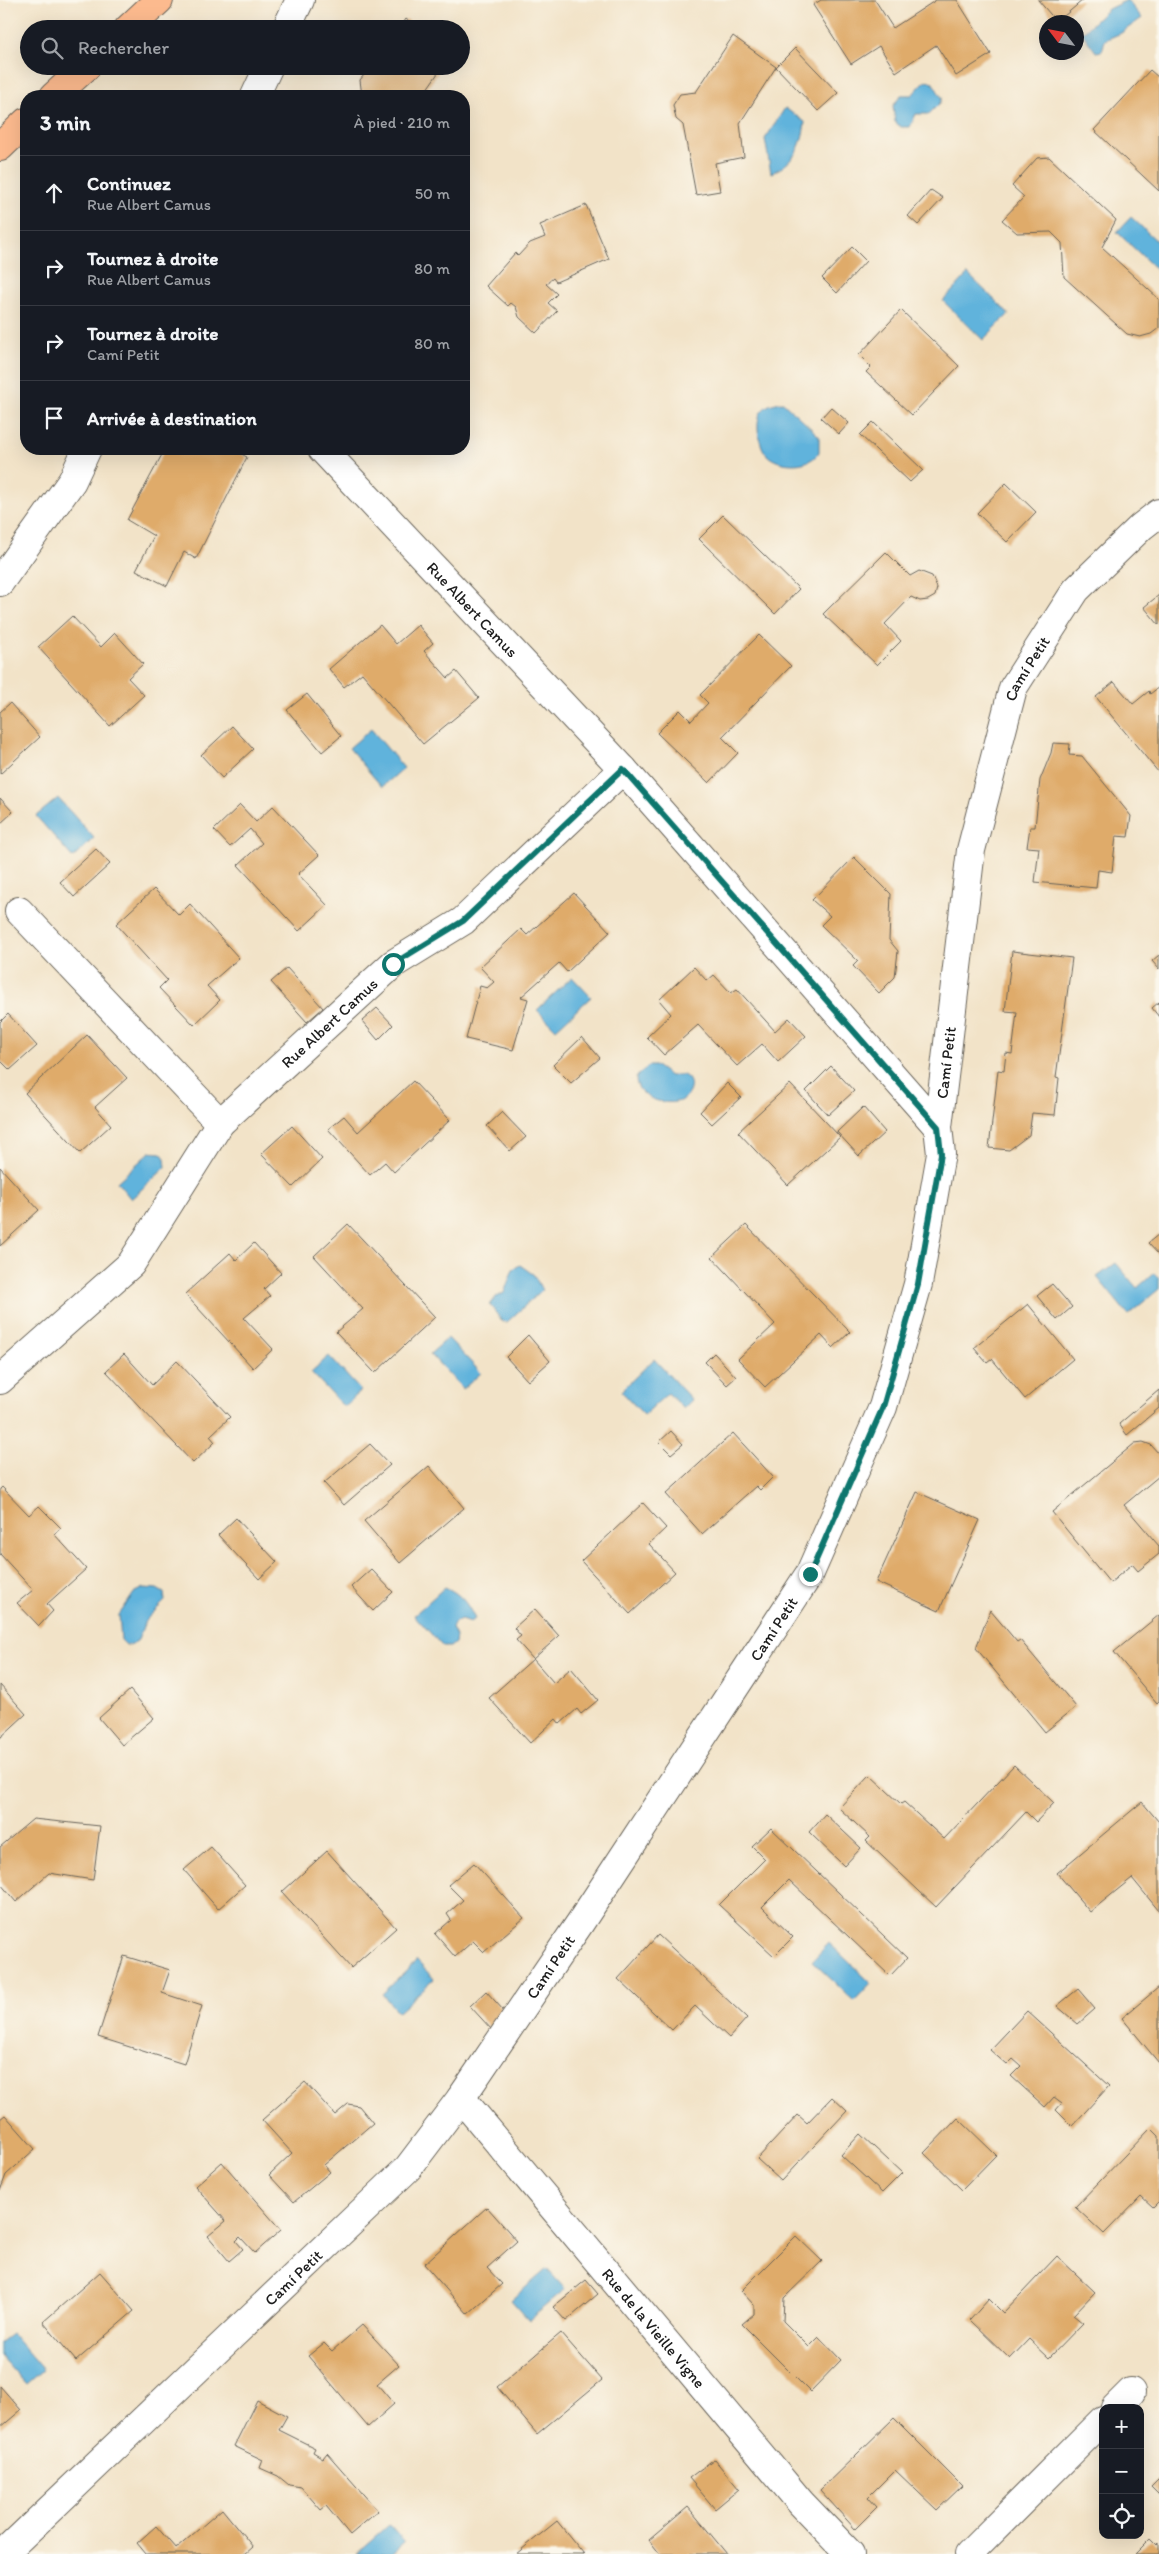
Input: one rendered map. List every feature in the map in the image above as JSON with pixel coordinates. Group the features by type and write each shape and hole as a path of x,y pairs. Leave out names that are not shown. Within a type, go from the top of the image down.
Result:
{"main road":[{"path":"138,20 159,0"},
{"path":"61,90 77,75"},
{"path":"0,146 20,128"}],"street":[{"path":"290,20 300,0"},
{"path":"257,90 264,75"},
{"path":"0,582 72,481 85,455"},
{"name":"Rue Albert Camus","path":"328,455 623,769 938,1127"},
{"name":"Camí Petit","path":"3,2554 408,2168 461,2098 580,1923 810,1574 883,1407 918,1284 941,1154 938,1127 971,850 1013,688 1076,590 1159,512"},
{"name":"Rue Albert Camus","path":"0,1380 131,1264 220,1124 393,964 463,921 623,769"},
{"path":"20,911 220,1124"},
{"name":"Rue de la Vieille Vigne","path":"461,2098 801,2503 850,2554"},
{"path":"969,2554 1099,2424"}],"water":[{"path":"1127,0 1142,18 1121,33 1105,40 1102,51 1096,52 1084,36 1084,31 1108,9"},
{"path":"924,82 933,83 942,98 940,103 929,114 916,114 910,127 901,127 895,122 893,106 901,95 912,95"},
{"path":"785,108 805,122 804,131 792,159 771,173 765,139"},
{"path":"1131,217 1159,243 1159,272 1117,232"},
{"path":"968,274 1009,314 983,340 943,301"},
{"path":"783,402 819,436 819,452 809,461 786,464 772,459 764,451 758,427 760,415 769,405"},
{"path":"371,729 404,768 382,787 349,748"},
{"path":"58,798 94,838 73,858 36,816"},
{"path":"572,977 591,997 556,1029 537,1010"},
{"path":"649,1066 656,1066 670,1076 685,1076 690,1082 689,1093 680,1101 674,1102 659,1101 646,1095 637,1085 636,1078"},
{"path":"150,1152 161,1153 165,1158 166,1167 131,1199 117,1182"},
{"path":"1116,1263 1137,1288 1154,1273 1159,1279 1159,1289 1128,1315 1097,1277"},
{"path":"520,1265 534,1275 542,1290 507,1322 502,1321 490,1305 496,1297 504,1293 513,1269"},
{"path":"448,1338 481,1373 463,1389 430,1354"},
{"path":"329,1356 361,1391 344,1407 311,1372"},
{"path":"654,1359 692,1400 683,1409 668,1393 644,1415 621,1391"},
{"path":"445,1587 456,1593 463,1600 475,1619 470,1622 461,1619 455,1622 452,1628 456,1636 455,1643 450,1647 443,1647 414,1615"},
{"path":"144,1588 157,1589 164,1593 165,1601 145,1621 138,1640 132,1645 126,1645 121,1640 119,1615 134,1593"},
{"path":"829,1943 871,1983 854,2001 812,1961"},
{"path":"417,1961 434,1979 398,2012 382,1994"},
{"path":"547,2269 565,2289 529,2320 511,2300"},
{"path":"12,2334 43,2370 26,2385 0,2356 0,2343"},
{"path":"389,2525 405,2543 392,2554 356,2554"}],"building":[{"path":"821,0 875,0 893,28 936,0 957,0 991,54 956,76 936,45 896,72 879,46 851,64 813,5"},
{"path":"1038,0 1083,0 1065,15 1051,15"},
{"path":"733,36 776,67 740,123 744,157 715,163 720,191 696,195 683,125 676,119 673,105 680,94 696,92"},
{"path":"795,48 838,93 818,111 776,67"},
{"path":"1150,70 1159,78 1159,191 1094,130"},
{"path":"364,75 437,75 426,90 361,90 360,80"},
{"path":"1049,157 1116,220 1102,247 1159,299 1159,328 1151,334 1140,337 1127,334 1064,277 1062,243 1051,232 1017,233 1002,220 1024,197 1012,186 1037,158"},
{"path":"931,190 943,198 918,225 908,216"},
{"path":"586,205 609,259 556,282 553,278 546,284 557,294 548,303 557,311 536,333 519,317 516,307 511,303 508,306 486,286 515,253 518,256 530,243 545,237 540,225"},
{"path":"852,247 866,261 837,293 822,278"},
{"path":"901,310 959,366 912,415 866,372 871,367 859,355"},
{"path":"831,407 849,423 839,434 821,418"},
{"path":"873,422 923,470 910,482 860,435"},
{"path":"162,455 243,455 247,457 196,559 184,552 167,586 136,570 154,536 127,520"},
{"path":"1006,483 1036,512 1007,542 977,513"},
{"path":"723,515 799,589 775,614 699,539"},
{"path":"886,552 910,576 919,571 932,576 937,588 935,596 928,600 920,601 911,597 885,624 901,641 877,665 823,614"},
{"path":"1159,595 1159,625 1144,607"},
{"path":"72,616 101,647 115,633 143,664 128,678 144,695 110,726 38,647"},
{"path":"380,625 396,644 418,625 433,643 424,651 448,678 456,671 479,698 423,744 362,673 344,687 329,669"},
{"path":"759,635 791,666 722,737 738,753 709,783 657,733 680,710 691,721 708,703 700,695"},
{"path":"1114,682 1133,704 1149,691 1150,694 1159,687 1159,773 1096,697"},
{"path":"307,694 341,736 322,752 287,710"},
{"path":"10,703 40,737 0,774 0,712"},
{"path":"232,726 253,749 222,778 201,755"},
{"path":"1053,743 1070,744 1069,755 1082,756 1131,816 1128,837 1116,836 1112,872 1098,870 1096,888 1035,882 1039,848 1027,847 1030,827 1035,827 1040,780"},
{"path":"0,798 13,812 0,824"},
{"path":"240,805 256,822 273,806 319,855 298,874 327,905 299,931 238,865 262,843 250,829 230,847 214,830"},
{"path":"96,849 110,864 74,897 60,882"},
{"path":"854,857 891,894 889,940 898,951 895,977 879,993 853,966 858,961 821,925 830,916 812,900"},
{"path":"154,889 179,915 190,904 239,958 207,986 220,1000 194,1025 159,988 167,980 116,924"},
{"path":"574,893 610,932 567,972 559,963 521,997 528,999 513,1050 466,1039 480,986 487,988 494,982 480,967 521,929 527,935"},
{"path":"1012,951 1072,958 1056,1077 1059,1078 1055,1115 1032,1113 1029,1135 1009,1150 989,1148 998,1070 1004,1071 1006,1053 1012,1054 1017,1012 1005,1011"},
{"path":"1159,955 1159,969 1152,961"},
{"path":"694,967 707,981 714,975 731,993 737,989 775,1031 789,1018 806,1036 778,1062 762,1044 737,1066 698,1025 664,1055 647,1037 671,1014 659,1000"},
{"path":"287,968 323,1008 307,1022 271,982"},
{"path":"1159,1002 1159,1017 1152,1008"},
{"path":"377,1008 393,1025 378,1040 362,1021"},
{"path":"8,1014 37,1046 10,1070 0,1060 0,1022"},
{"path":"87,1035 127,1078 95,1107 111,1125 80,1153 25,1093"},
{"path":"582,1037 600,1058 571,1083 553,1065"},
{"path":"831,1066 854,1091 828,1115 806,1091"},
{"path":"413,1081 450,1120 394,1172 385,1162 370,1175 328,1129 344,1116 358,1132"},
{"path":"727,1083 741,1097 712,1124 700,1112"},
{"path":"790,1084 840,1137 788,1185 738,1132"},
{"path":"863,1107 885,1132 859,1156 837,1132"},
{"path":"502,1112 526,1137 510,1151 487,1126"},
{"path":"292,1126 322,1159 293,1187 261,1154"},
{"path":"0,1167 39,1210 0,1246"},
{"path":"348,1224 435,1317 375,1373 336,1332 363,1309 314,1256"},
{"path":"746,1225 850,1332 833,1348 821,1335 765,1387 738,1359 775,1324 712,1257"},
{"path":"1159,1234 1159,1255 1148,1243"},
{"path":"254,1243 281,1273 264,1289 270,1296 244,1318 273,1349 253,1368 185,1294 230,1253 236,1260"},
{"path":"1052,1284 1072,1307 1057,1320 1037,1296"},
{"path":"1028,1304 1073,1359 1025,1399 992,1359 987,1363 974,1348"},
{"path":"528,1335 550,1361 528,1381 506,1357"},
{"path":"714,1353 736,1377 727,1385 705,1362"},
{"path":"124,1354 152,1385 177,1361 230,1417 210,1436 215,1442 193,1463 106,1371"},
{"path":"1159,1390 1159,1408 1127,1435 1119,1424"},
{"path":"671,1431 683,1444 671,1454 659,1442"},
{"path":"733,1433 773,1477 760,1490 756,1486 702,1534 666,1494"},
{"path":"1143,1442 1151,1445 1159,1454 1159,1476 1124,1505 1159,1546 1159,1554 1138,1571 1132,1564 1110,1583 1052,1512 1135,1443"},
{"path":"370,1444 390,1465 344,1505 324,1483"},
{"path":"429,1466 464,1508 400,1563 364,1521"},
{"path":"2,1487 29,1515 39,1506 61,1528 54,1534 86,1569 47,1604 53,1611 39,1626 17,1603 33,1590 0,1554 0,1489"},
{"path":"917,1492 980,1520 939,1611 876,1582"},
{"path":"643,1503 666,1528 649,1544 675,1572 630,1614 581,1561"},
{"path":"236,1518 277,1562 259,1579 218,1535"},
{"path":"371,1569 393,1592 373,1611 351,1587"},
{"path":"535,1609 559,1636 533,1659 516,1640 521,1636 514,1628"},
{"path":"990,1610 1017,1642 1020,1640 1076,1707 1045,1732 976,1648"},
{"path":"1159,1615 1159,1701 1157,1703 1114,1652"},
{"path":"533,1659 554,1683 571,1668 598,1700 581,1714 577,1709 560,1724 556,1719 530,1743 489,1698"},
{"path":"0,1685 26,1714 0,1738"},
{"path":"130,1690 154,1718 122,1745 99,1718"},
{"path":"1014,1765 1054,1803 1036,1822 1026,1812 936,1907 866,1841 870,1837 839,1808 870,1775 901,1804 904,1802 944,1839"},
{"path":"1142,1802 1159,1822 1159,1911 1132,1878 1090,1912 1057,1873"},
{"path":"825,1814 861,1848 844,1866 809,1832"},
{"path":"33,1819 100,1826 93,1880 49,1873 16,1902 0,1883 0,1847"},
{"path":"771,1828 907,1958 890,1976 789,1880 762,1907 793,1937 774,1956 719,1905 765,1859 752,1846"},
{"path":"211,1847 245,1885 218,1909 184,1870"},
{"path":"327,1851 396,1928 351,1968 282,1892"},
{"path":"474,1863 524,1918 484,1952 473,1941 455,1957 435,1934 451,1920 447,1914 463,1900 448,1885"},
{"path":"658,1935 747,2018 729,2038 695,2006 672,2030 618,1979"},
{"path":"124,1956 170,1970 162,1993 202,2006 184,2064 98,2037"},
{"path":"1159,1987 1159,2063 1122,2018"},
{"path":"1078,1989 1095,2009 1078,2024 1057,2006"},
{"path":"486,1991 504,2011 492,2030 470,2006"},
{"path":"1027,2011 1109,2086 1072,2126 1056,2110 1062,2103 1054,2097 1045,2107 1011,2076 1021,2066 1013,2059 1007,2065 990,2050"},
{"path":"305,2082 335,2115 348,2104 359,2106 373,2123 324,2165 330,2172 294,2202 269,2175 292,2153 262,2120"},
{"path":"832,2097 847,2111 781,2181 757,2159 798,2115 807,2123"},
{"path":"5,2115 35,2149 6,2175 0,2191 0,2119"},
{"path":"958,2118 996,2155 962,2190 924,2153"},
{"path":"1151,2128 1159,2136 1159,2201 1153,2207 1141,2196 1104,2234 1075,2207"},
{"path":"860,2134 902,2173 882,2193 841,2155"},
{"path":"222,2162 281,2230 255,2253 240,2237 236,2241 243,2249 229,2261 208,2236 226,2221 195,2186"},
{"path":"487,2207 517,2241 487,2268 502,2284 468,2314 424,2264"},
{"path":"796,2236 822,2261 784,2298 783,2321 809,2347 819,2337 841,2360 810,2392 742,2324 754,2314 754,2305 741,2291"},
{"path":"1057,2256 1095,2292 1073,2315 1083,2323 1049,2358 1029,2339 1010,2359 970,2320 989,2299 1003,2313"},
{"path":"100,2272 134,2311 76,2361 43,2322"},
{"path":"586,2280 598,2294 566,2321 553,2307"},
{"path":"362,2325 399,2365 377,2384 394,2404 368,2427 308,2356 324,2343 332,2351"},
{"path":"561,2333 602,2380 537,2434 497,2387"},
{"path":"0,2386 21,2410 0,2428"},
{"path":"257,2400 287,2416 279,2430 315,2448 313,2452 323,2458 327,2453 378,2511 350,2535 326,2506 321,2510 301,2487 289,2485 278,2476 260,2468 263,2460 234,2446"},
{"path":"894,2418 962,2486 937,2510 895,2470 868,2497 877,2507 855,2529 820,2490"},
{"path":"714,2459 739,2489 715,2509 689,2478"},
{"path":"1159,2479 1159,2495 1151,2487"},
{"path":"688,2507 727,2554 660,2554 649,2540"},
{"path":"222,2509 253,2547 245,2554 146,2554 137,2543 156,2526 176,2549"},
{"path":"557,2521 584,2554 516,2554"},
{"path":"1151,2538 1157,2544 1159,2542 1159,2554 1135,2554"}],"route":[{"path":"393,964 463,921 623,769 938,1127 941,1154 918,1284 883,1407 810,1574"}]}
